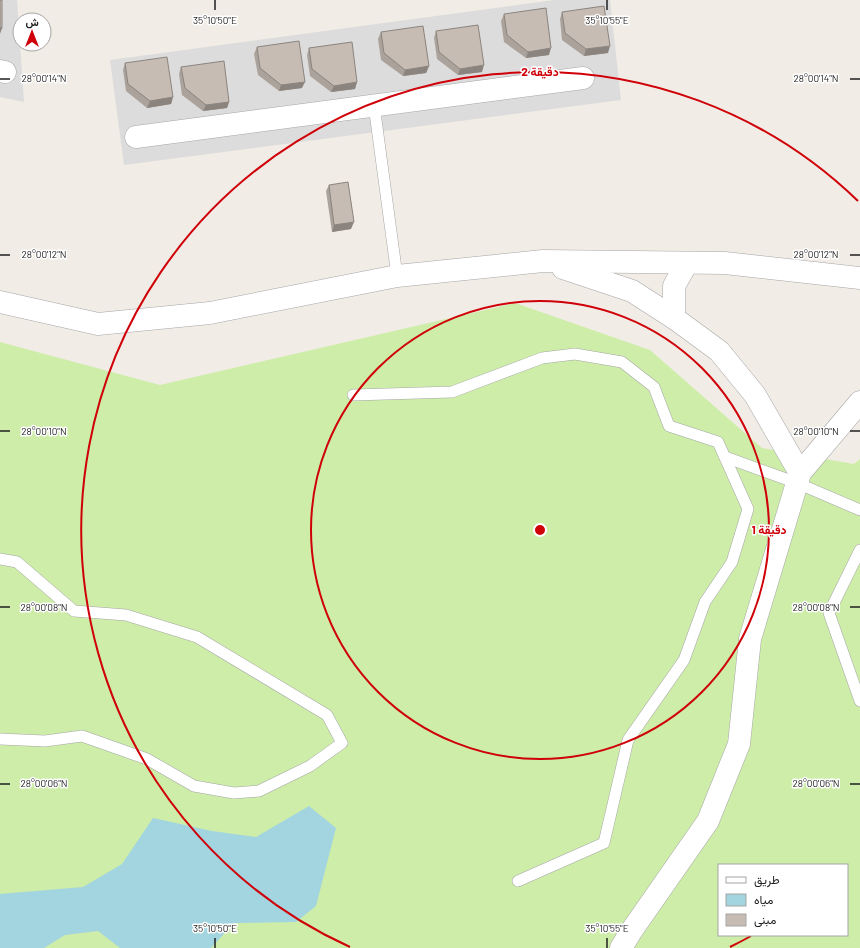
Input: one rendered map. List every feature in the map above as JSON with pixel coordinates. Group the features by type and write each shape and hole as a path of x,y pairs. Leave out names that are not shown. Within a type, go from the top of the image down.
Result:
{"street":[{"path":"136,137 582,78"},
{"path":"543,261 632,291 674,318 718,351 755,395 799,478"},
{"path":"0,302 98,324 210,313 397,276 543,261 725,263 860,278"},
{"path":"674,318 674,286 687,263"},
{"path":"622,948 632,930 708,821 739,744 750,639 799,478 860,402"}],"lane":[{"path":"374,105 397,276"},
{"path":"353,395 452,392 542,358 575,354 622,362 654,387 669,426 718,442 748,509 732,562 705,602 684,660 628,740 604,843 518,881"},
{"path":"725,457 799,478 860,510"},
{"path":"860,550 829,613 860,701"},
{"path":"0,559 17,562 74,611 126,615 197,637 326,715 342,743 310,766 259,791 234,794 194,786 147,759 82,736 45,741 0,739"}],"shaded area":[{"path":"0,0 17,0 18,12 12,12 12,52 21,52 24,102 0,97"},
{"path":"554,0 610,0 621,100 124,165 110,60"}],"green space":[{"path":"515,303 650,350 762,448 854,464 860,459 860,948 0,948 0,342 160,385"}],"water":[{"path":"309,806 336,828 316,906 296,922 234,923 211,948 120,948 98,931 65,935 44,948 0,948 0,894 83,887 122,864 153,818 212,831 256,837"}],"building":[{"path":"0,0 2,0 2,28 0,28"},
{"path":"604,6 610,46 586,49 565,33 562,12"},
{"path":"546,8 551,48 528,52 507,35 504,14"},
{"path":"478,25 484,65 460,69 439,52 436,31"},
{"path":"423,26 429,66 405,70 384,53 381,32"},
{"path":"299,41 305,82 281,85 260,68 257,47"},
{"path":"352,42 357,82 334,86 312,69 309,48"},
{"path":"167,57 173,97 150,101 128,84 125,63"},
{"path":"224,61 229,102 206,105 185,88 181,67"},
{"path":"348,182 354,222 334,225 329,185"}]}
